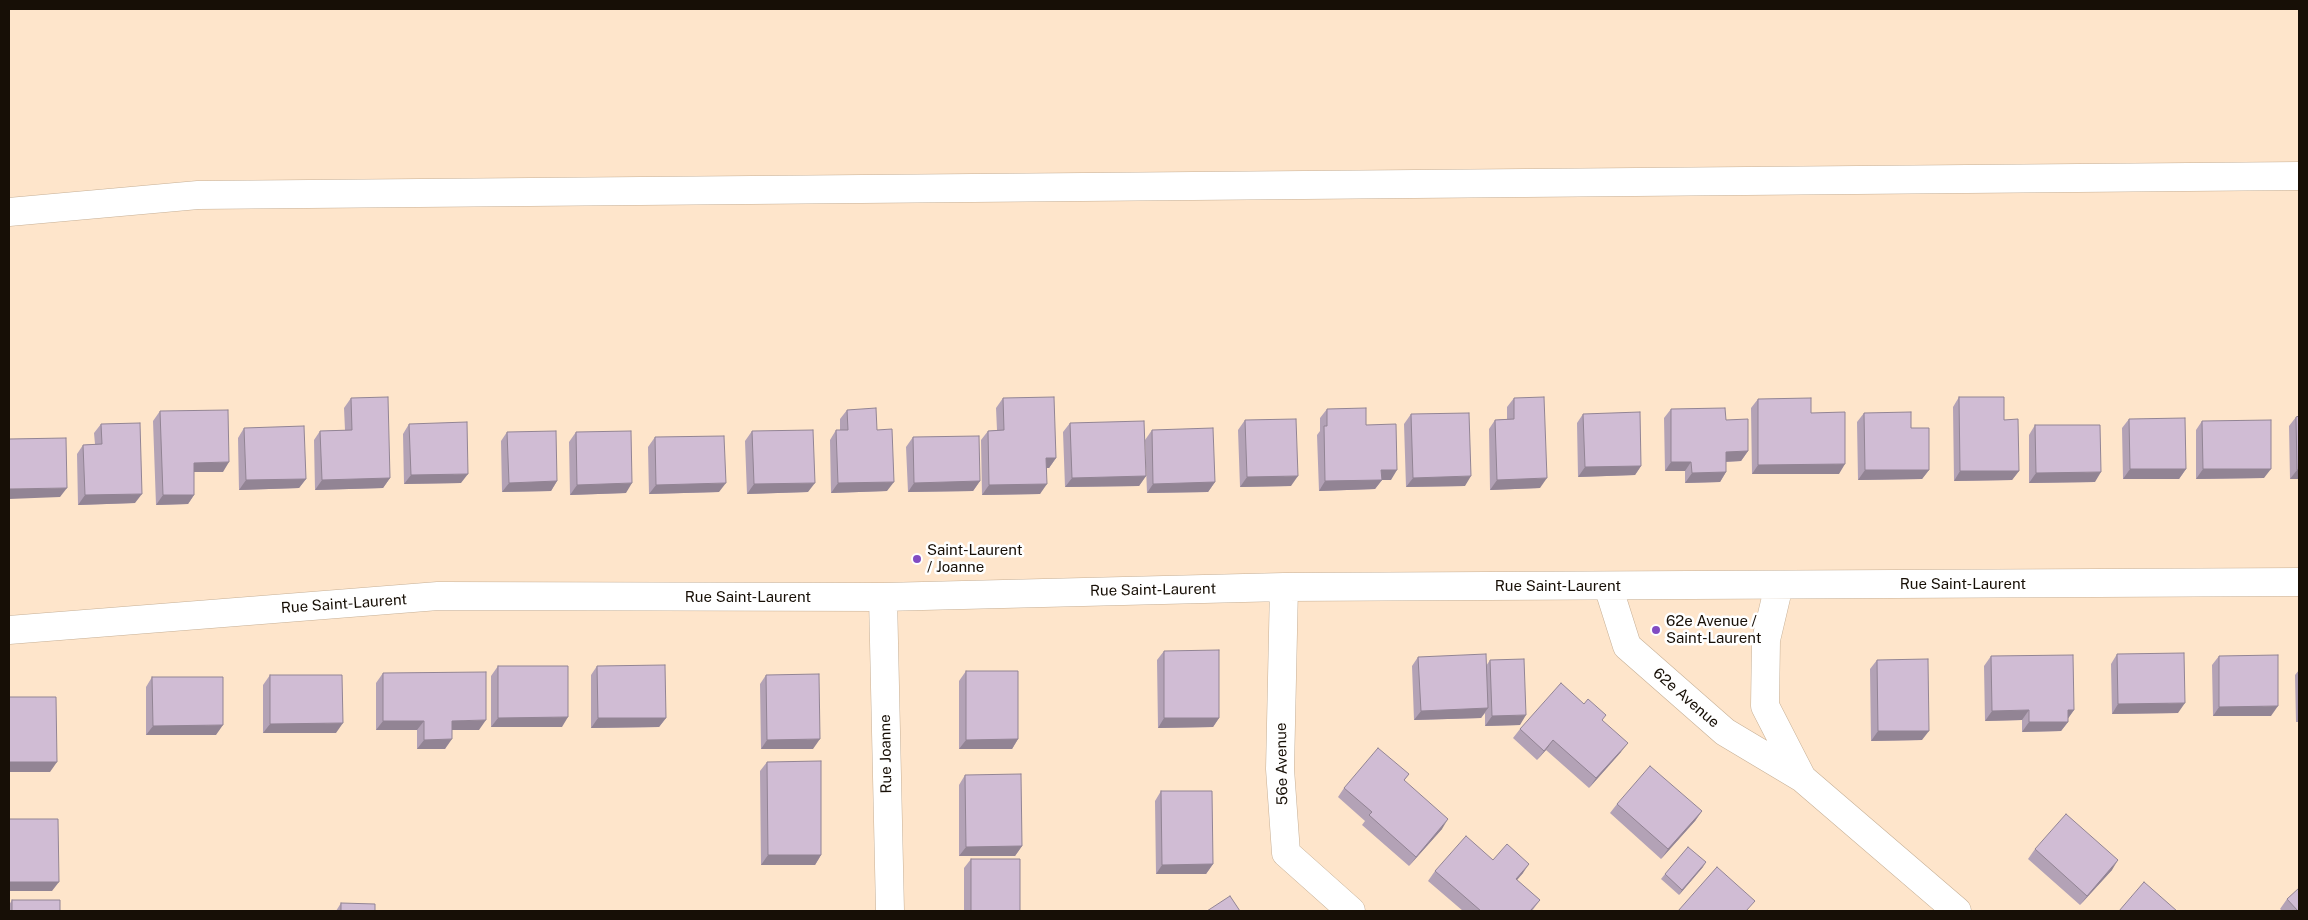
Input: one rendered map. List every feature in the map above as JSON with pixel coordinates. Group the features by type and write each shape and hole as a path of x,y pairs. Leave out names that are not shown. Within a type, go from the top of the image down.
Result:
{"street":[{"path":"9,212 198,195 2299,176"},
{"name":"Rue Saint-Laurent","path":"9,630 438,596 882,596 1284,588 2299,582"},
{"name":"62e Avenue","path":"1779,585 1766,640 1765,706 1802,778"},
{"name":"62e Avenue","path":"1608,586 1627,646 1725,732 1802,778 1950,909"},
{"name":"56e Avenue","path":"1284,588 1280,769 1286,853 1351,911"},
{"name":"Rue Joanne","path":"882,596 890,911"}],"building":[{"path":"388,397 390,478 322,480 320,431 352,430 351,398"},
{"path":"1054,397 1056,458 1046,458 1047,484 989,485 988,431 1004,430 1003,398"},
{"path":"1544,397 1547,478 1497,480 1495,420 1514,419 1514,398"},
{"path":"1959,397 2004,397 2004,420 2018,419 2019,471 1960,471"},
{"path":"1811,398 1811,413 1845,412 1845,464 1758,465 1758,399"},
{"path":"876,408 877,430 892,429 894,482 838,483 836,430 848,430 847,410"},
{"path":"1366,408 1366,425 1396,424 1397,470 1381,470 1382,480 1325,481 1324,426 1327,426 1327,409"},
{"path":"1725,408 1726,420 1748,419 1748,451 1726,452 1726,472 1692,473 1691,462 1671,462 1671,409"},
{"path":"228,410 229,462 194,463 194,495 163,495 160,411"},
{"path":"1640,412 1641,466 1585,467 1583,414"},
{"path":"1911,412 1911,428 1929,428 1929,470 1865,470 1864,413"},
{"path":"1469,413 1471,476 1413,478 1411,414"},
{"path":"2299,416 2299,470 2297,470 2296,417"},
{"path":"2185,418 2186,469 2130,469 2129,419"},
{"path":"1296,419 1298,476 1247,477 1245,420"},
{"path":"2271,420 2271,469 2203,469 2202,421"},
{"path":"1144,421 1146,476 1072,478 1070,423"},
{"path":"467,422 468,474 411,475 409,424"},
{"path":"140,423 142,494 85,495 83,445 102,444 101,424"},
{"path":"2035,425 2100,425 2101,472 2036,473"},
{"path":"304,426 306,479 246,480 244,428"},
{"path":"1213,428 1215,482 1153,484 1152,430"},
{"path":"813,430 815,483 754,484 752,431"},
{"path":"556,431 557,481 509,483 507,432"},
{"path":"631,431 632,483 577,485 576,432"},
{"path":"724,436 726,483 656,485 655,437"},
{"path":"979,436 980,481 914,483 913,437"},
{"path":"66,438 67,488 9,489 9,439"},
{"path":"1219,650 1219,718 1164,718 1164,651"},
{"path":"2184,653 2185,703 2118,704 2117,654"},
{"path":"1486,654 1488,708 1421,711 1418,657"},
{"path":"2073,655 2074,710 2068,710 2068,722 2029,722 2029,710 1992,711 1991,656"},
{"path":"2278,655 2278,706 2219,707 2219,656"},
{"path":"1524,659 1526,715 1492,716 1490,660"},
{"path":"1928,659 1929,731 1878,731 1877,660"},
{"path":"665,665 666,718 598,718 597,666"},
{"path":"498,666 568,666 568,717 498,718"},
{"path":"966,671 1018,671 1018,739 966,740"},
{"path":"486,672 486,720 452,721 452,739 424,740 424,721 383,721 383,673"},
{"path":"819,674 820,739 767,740 766,675"},
{"path":"270,675 342,675 343,723 270,724"},
{"path":"152,677 223,677 223,725 153,726"},
{"path":"1561,683 1584,704 1588,699 1606,715 1602,720 1628,743 1596,778 1553,740 1544,751 1520,729"},
{"path":"9,697 56,697 57,762 9,762"},
{"path":"1378,748 1409,774 1404,780 1448,819 1416,857 1369,815 1372,812 1344,788"},
{"path":"821,761 821,855 768,855 767,762"},
{"path":"1650,766 1702,811 1668,849 1617,804"},
{"path":"1021,774 1022,846 966,847 965,775"},
{"path":"1161,791 1212,791 1213,864 1162,865"},
{"path":"2066,814 2118,860 2087,896 2035,849"},
{"path":"9,819 58,819 59,882 9,882"},
{"path":"1466,836 1493,860 1507,844 1529,864 1516,879 1540,900 1530,911 1481,911 1435,871"},
{"path":"1688,847 1706,862 1682,890 1665,874"},
{"path":"971,859 1020,859 1020,911 971,911"},
{"path":"1717,867 1755,901 1746,911 1678,911"},
{"path":"2144,882 2177,911 2119,911"},
{"path":"2299,888 2299,911 2298,911 2287,899"},
{"path":"1230,896 1240,911 1207,911"},
{"path":"12,900 60,900 60,911 12,911"},
{"path":"341,903 375,904 375,911 341,911"}],"place":[{"name":"Saint-Laurent / Joanne","path":"917,559"},
{"name":"62e Avenue / Saint-Laurent","path":"1656,630"}]}
